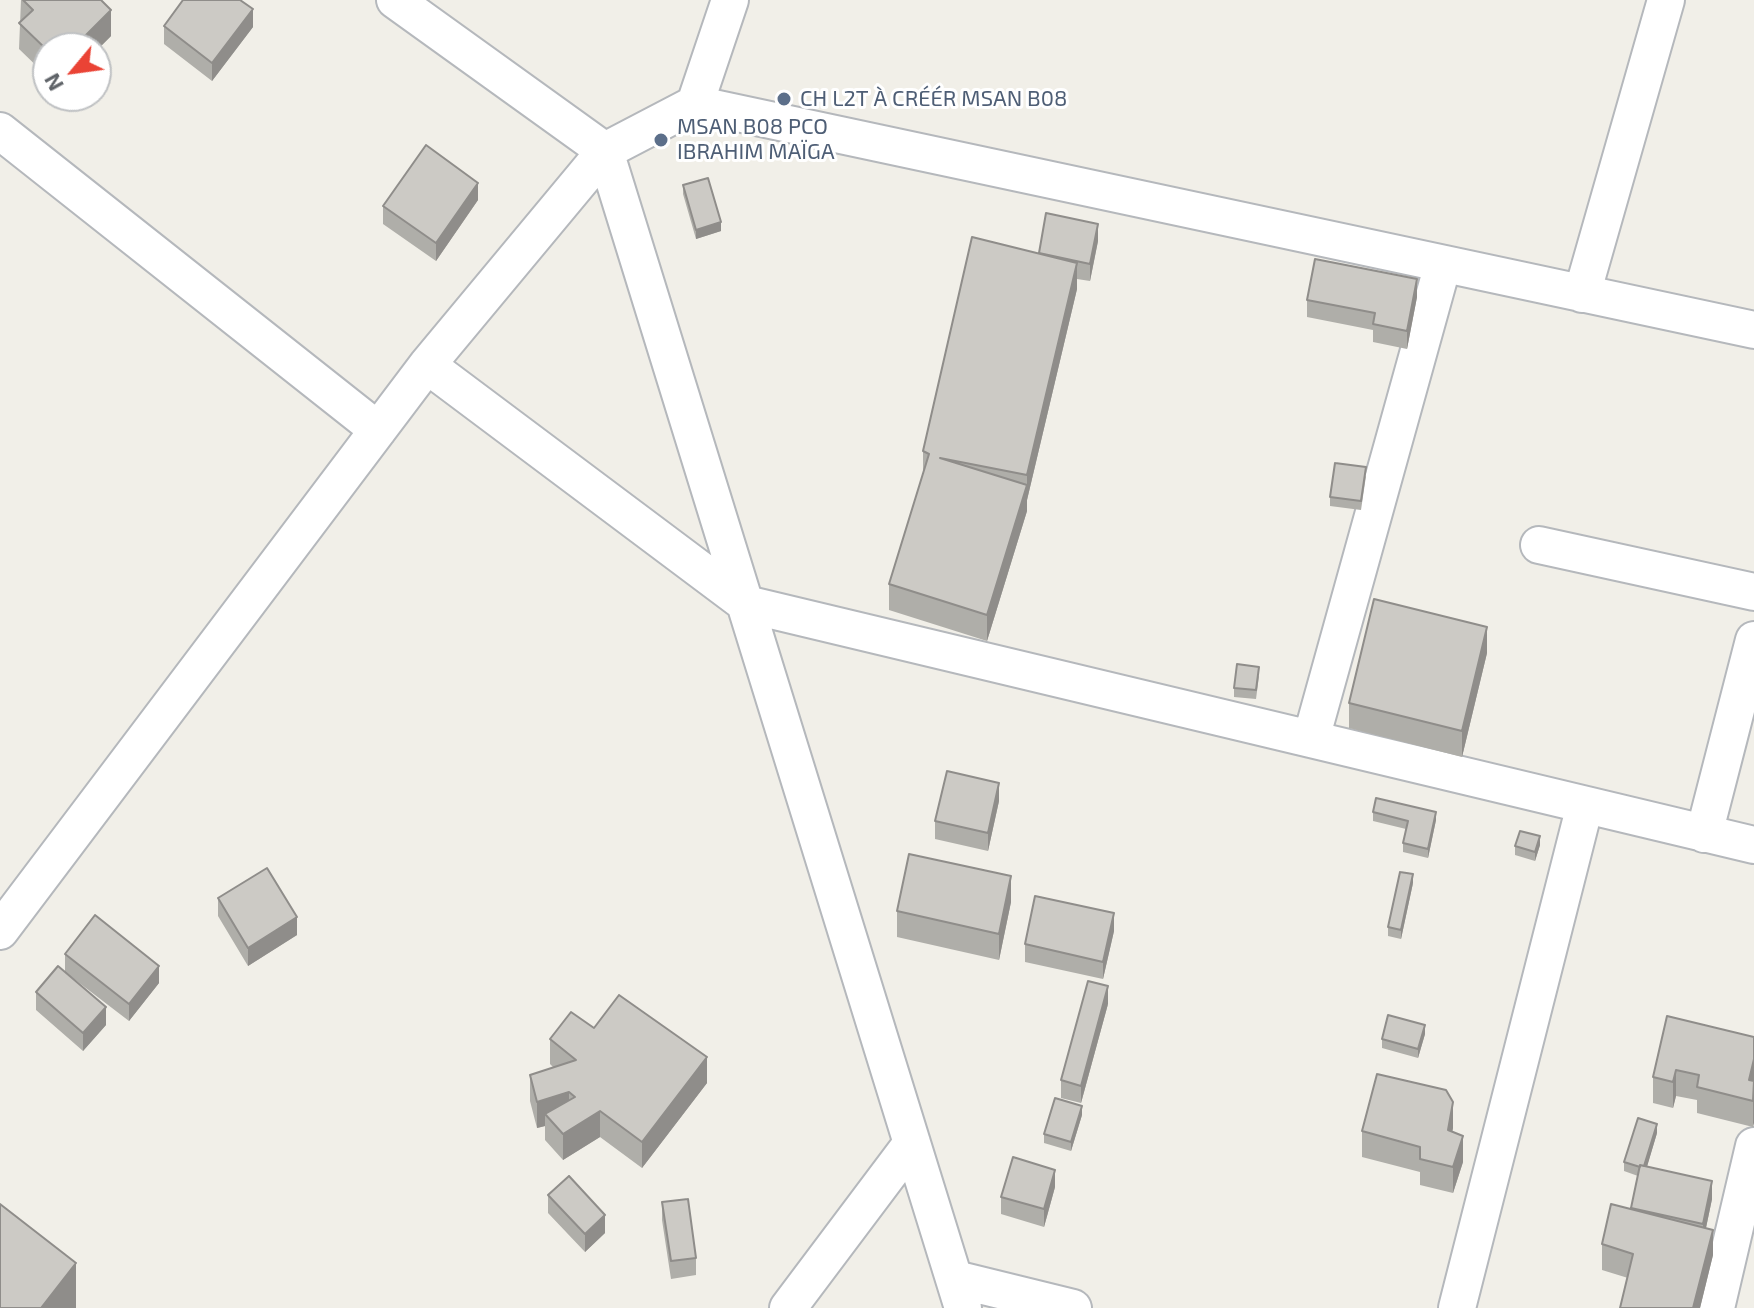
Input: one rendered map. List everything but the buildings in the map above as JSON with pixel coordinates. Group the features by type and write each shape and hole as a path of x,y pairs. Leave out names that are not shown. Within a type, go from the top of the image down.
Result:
{"street":[{"path":"395,0 605,151 959,1294 1073,1308"},
{"path":"695,104 730,0"},
{"path":"1582,294 1666,0"},
{"path":"0,931 427,365 605,151 695,104 1754,330"},
{"path":"0,131 378,430"},
{"path":"1311,739 1443,264"},
{"path":"427,365 746,604 1754,845"},
{"path":"1539,545 1754,592"},
{"path":"1704,834 1754,640"},
{"path":"1457,1308 1585,805"},
{"path":"788,1308 912,1143"},
{"path":"1716,1308 1754,1146"}],"place":[{"name":"CH L2T À CRÉÉR MSAN B08","path":"784,99"},
{"name":"MSAN B08 PCO IBRAHIM MAÏGA","path":"661,140"}]}
